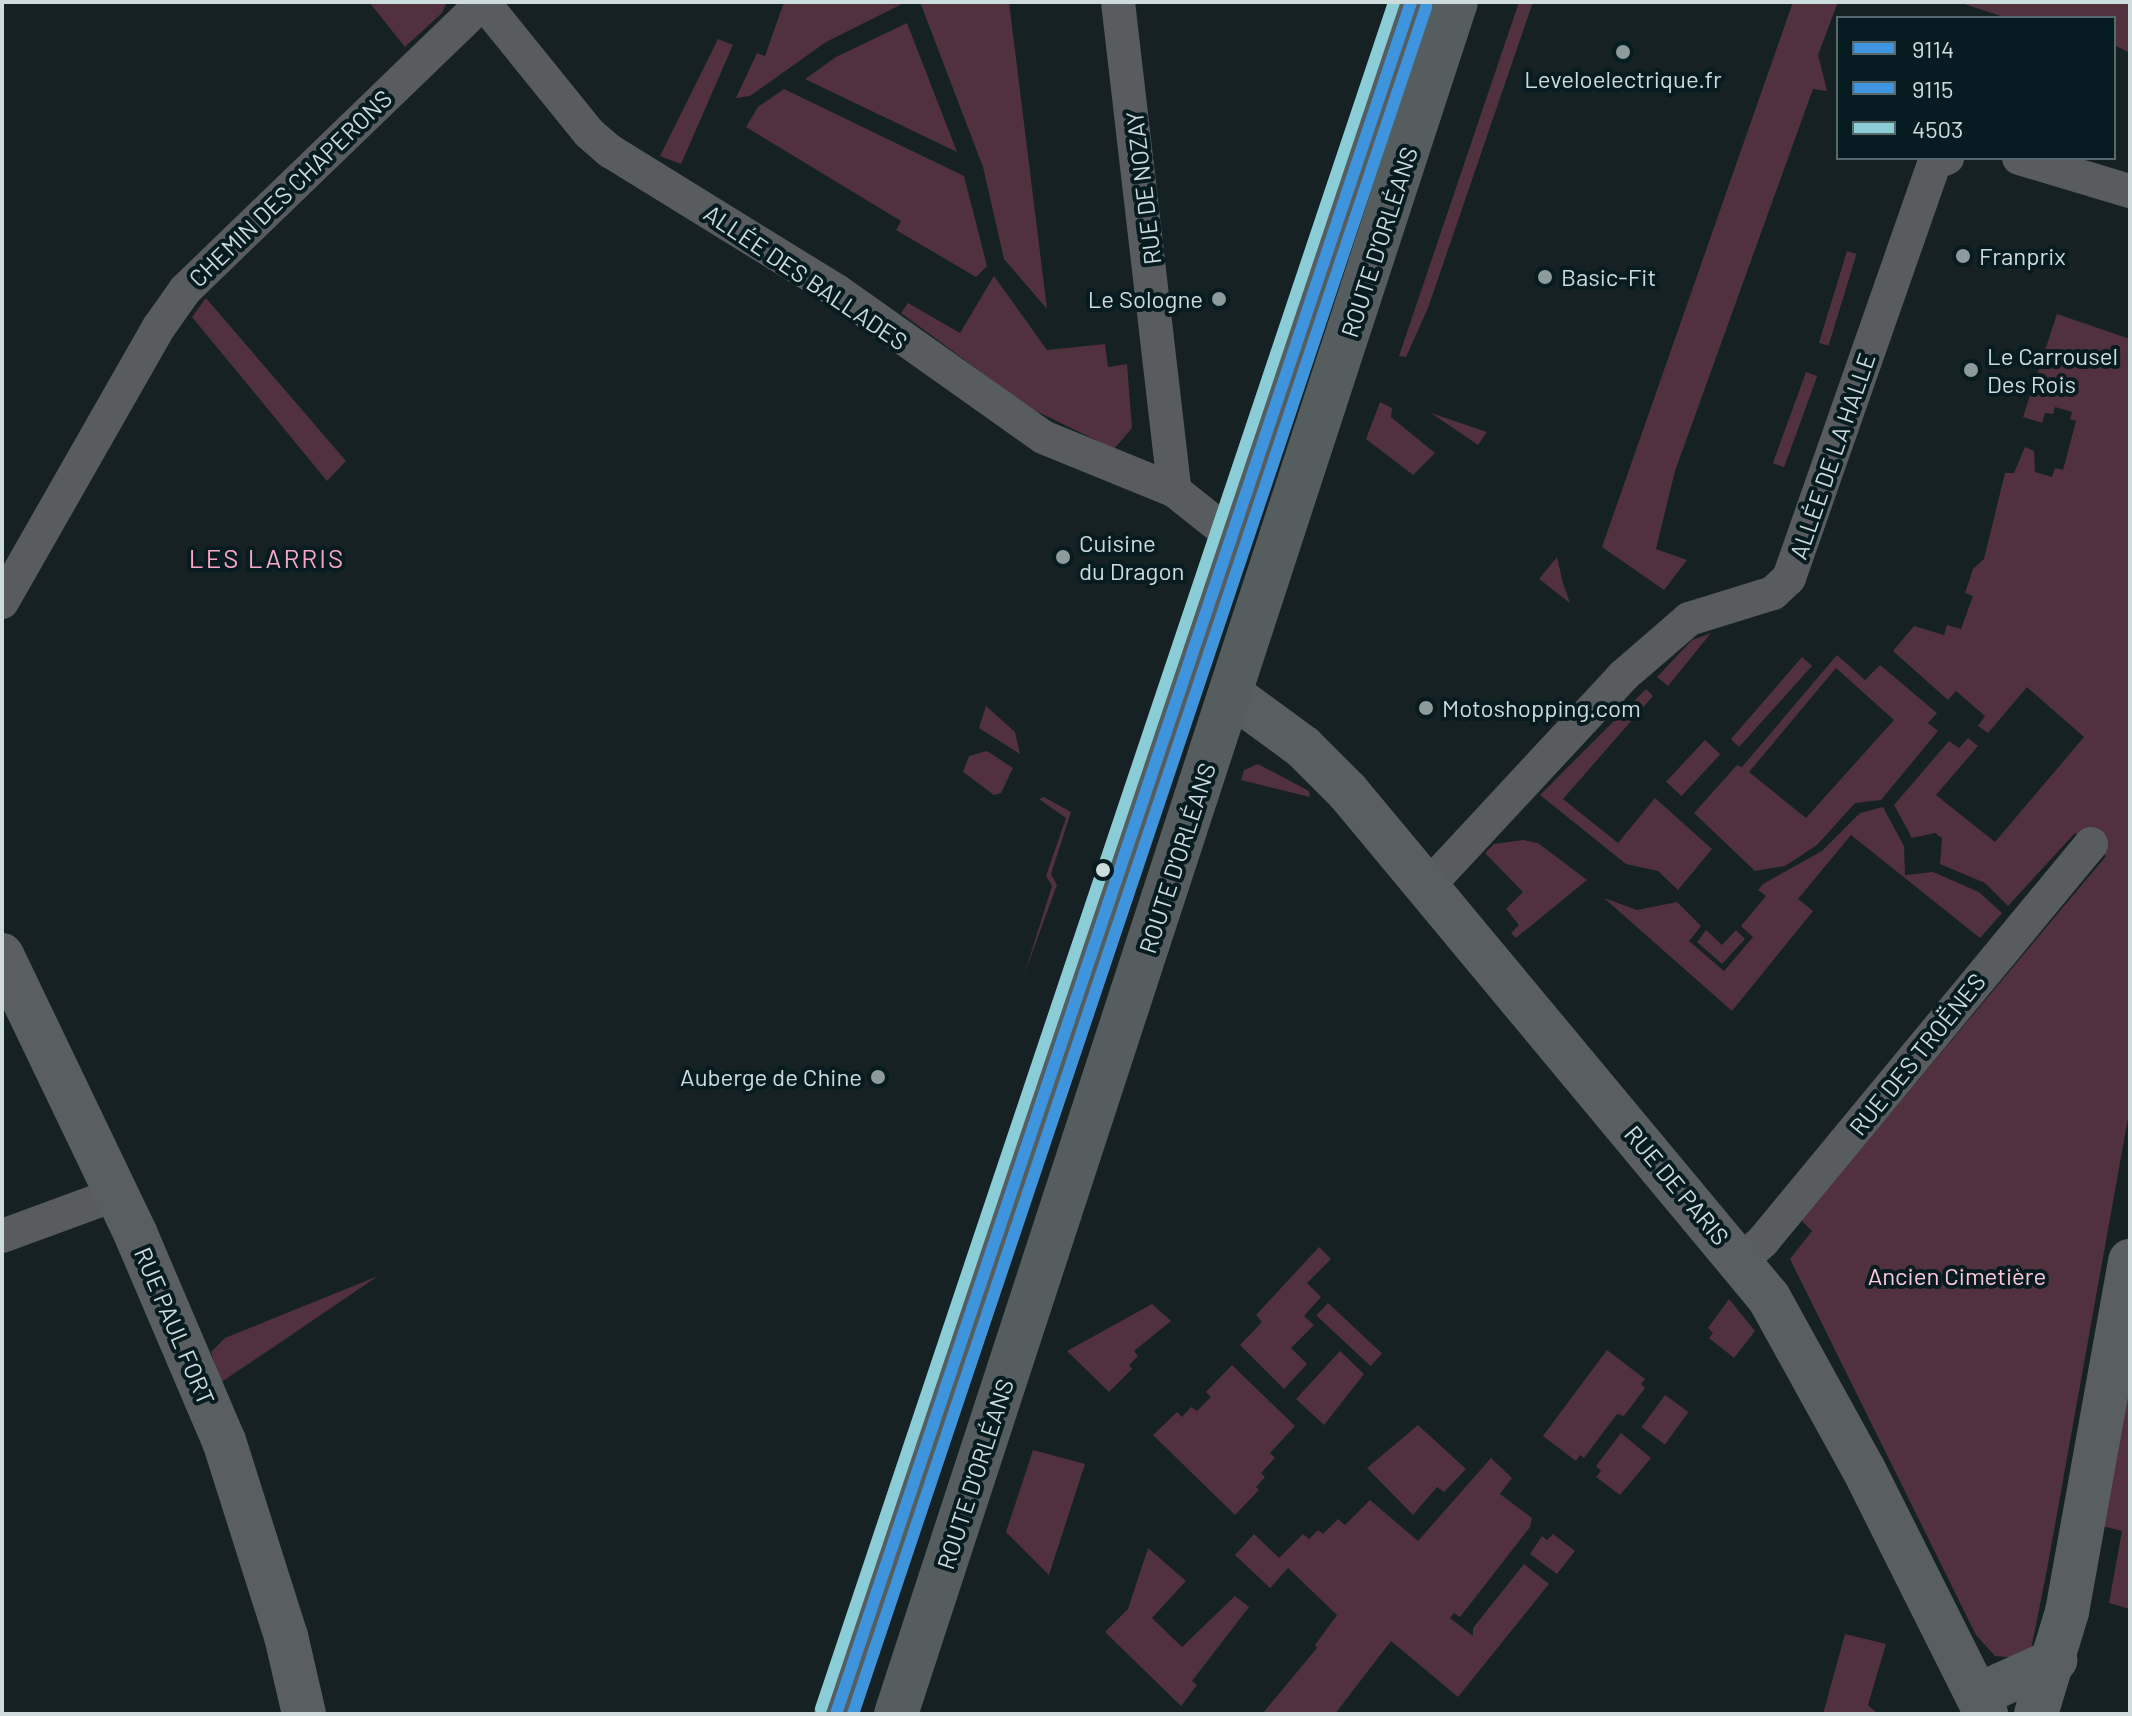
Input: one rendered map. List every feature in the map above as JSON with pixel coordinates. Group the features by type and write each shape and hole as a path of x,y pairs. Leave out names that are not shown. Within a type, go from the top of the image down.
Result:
{"main road":[{"name":"ROUTE D'ORLÉANS","path":"836,1714 1234,538 1411,2"},
{"name":"ROUTE D'ORLÉANS","path":"896,1714 1232,695 1456,2"}],"street":[{"name":"ALLÉE DES BALLADES","path":"483,2 589,133 610,151 837,291 1043,437 1175,491"},
{"name":"CHEMIN DES CHAPERONS","path":"2,602 159,327 185,290 483,2"},
{"name":"RUE DE NOZAY","path":"1118,2 1175,491"},
{"name":"ALLÉE DE LA HALLE","path":"1429,885 1623,676 1689,619 1773,593 1789,578 1934,163 1942,160"},
{"path":"2026,160 2130,191"},
{"path":"1175,491 1234,538"},
{"name":"RUE DE PARIS","path":"1232,695 1303,747 1429,885 1741,1261 1801,1350 1982,1704"},
{"name":"RUE DES TROËNES","path":"1741,1261 1754,1253 2091,844"},
{"name":"RUE PAUL FORT","path":"2,955 117,1194 224,1441 282,1622 304,1714"},
{"path":"2,1236 117,1194"},
{"path":"2036,1714 2055,1660 2130,1261"},
{"path":"1982,1704 2055,1660"}],"green space":[{"path":"369,2 447,2 442,13 405,47"},
{"path":"784,2 906,2 826,42 750,96 736,98 757,53 765,56"},
{"path":"920,2 1009,2 1047,309 1004,259 983,167"},
{"path":"1519,2 1533,2 1428,308 1406,357 1399,356"},
{"path":"1793,2 1838,2 1818,55 1827,91 1813,89 1675,471 1656,549 1687,560 1664,590 1602,547"},
{"path":"1958,2 2130,2 2130,53 2116,46 2116,16 2001,16"},
{"path":"907,23 957,152 805,79 836,57"},
{"path":"718,39 733,45 681,164 660,156"},
{"path":"784,89 964,176 987,266 976,277 896,230 901,221 746,127 758,107"},
{"path":"1847,251 1857,254 1828,346 1819,343"},
{"path":"994,276 1047,350 1105,344 1108,367 1127,364 1132,428 1114,449 1030,408 901,313 908,303 960,333"},
{"path":"206,298 346,461 327,481 192,317"},
{"name":"Ancien Cimetière","path":"2057,314 2130,339 2130,1107 2030,1655 2020,1658 1995,1656 1976,1635 1790,1259 1812,1231 1801,1220 2106,856 2075,833 2008,906 1985,883 1940,864 1942,838 1935,833 1912,838 1894,805 1949,741 1959,748 1968,738 1978,746 1936,795 1995,842 2084,737 2027,687 1988,733 1978,726 1985,716 1956,691 1948,700 1893,651 1914,626 1944,635 1947,625 1961,629 1973,596 1965,593 1973,569 1984,559 2005,473 2014,473 2025,447 2034,451 2035,472 2052,477 2055,468 2063,470 2076,421 2070,419 2072,412 2055,407 2053,414 2045,413 2042,423 2023,417"},
{"path":"1806,372 1817,376 1784,467 1773,463"},
{"path":"1380,402 1392,408 1391,417 1435,453 1413,475 1366,439"},
{"path":"1431,413 1487,432 1478,445"},
{"path":"1557,557 1563,583 1570,603 1539,579"},
{"path":"1711,633 1668,686 1657,677 1692,640"},
{"path":"1837,655 1865,680 1880,665 1937,713 1928,723 1938,731 1881,800 1855,803 1817,845 1785,866 1755,871 1694,813 1737,765 1742,767","holes":["1836,668 1894,720 1806,818 1749,772"]},
{"path":"1802,657 1812,666 1739,747 1731,739"},
{"path":"1646,689 1653,696 1563,799 1618,843 1655,798 1712,849 1678,890 1658,871 1626,864 1540,795"},
{"path":"986,706 1015,732 1020,754 979,728"},
{"path":"1705,740 1720,754 1681,796 1666,782"},
{"path":"987,751 1013,768 1001,793 994,795 963,772 969,756"},
{"path":"1258,764 1309,791 1310,797 1241,780 1244,770"},
{"path":"1044,797 1071,812 1051,874 1057,885 1024,975 1052,886 1046,876 1066,818 1039,799"},
{"path":"1883,807 1904,846 1905,875 1933,872 1979,892 2002,913 1980,938 1851,835 1798,899 1813,911 1732,1011 1604,898 1637,910 1677,902 1701,926 1689,941 1724,971 1753,937 1741,926 1766,896 1758,890 1763,884 1822,851 1860,813"},
{"path":"1523,840 1538,843 1587,880 1516,938 1511,933 1519,925 1506,909 1523,892 1485,853 1494,844"},
{"path":"1706,930 1722,945 1736,930 1745,939 1722,964 1697,942"},
{"path":"1319,1247 1331,1259 1307,1283 1321,1297 1304,1316 1314,1325 1291,1348 1307,1364 1284,1389 1240,1345 1262,1322 1256,1315"},
{"path":"378,1276 220,1383 211,1352 225,1338"},
{"path":"1729,1299 1755,1331 1734,1358 1709,1338 1713,1333 1708,1328"},
{"path":"1328,1303 1382,1353 1371,1366 1316,1315"},
{"path":"1152,1304 1171,1321 1134,1351 1138,1356 1129,1365 1132,1369 1109,1392 1067,1351"},
{"path":"1607,1350 1645,1379 1641,1384 1645,1388 1624,1416 1617,1414 1584,1458 1580,1455 1576,1461 1543,1436"},
{"path":"1340,1351 1364,1374 1324,1425 1296,1399"},
{"path":"1232,1365 1295,1426 1270,1453 1275,1458 1261,1473 1265,1477 1256,1487 1259,1490 1235,1515 1153,1435 1177,1412 1182,1417 1191,1407 1197,1411 1211,1397 1206,1392"},
{"path":"2130,1374 2130,1609 2109,1603 2122,1531 2102,1526"},
{"path":"1665,1395 1688,1412 1665,1444 1641,1427"},
{"path":"1418,1425 1466,1469 1444,1492 1437,1487 1413,1515 1367,1468"},
{"path":"1621,1433 1651,1458 1620,1495 1596,1477 1601,1471 1596,1466"},
{"path":"1033,1450 1085,1464 1049,1575 1006,1532"},
{"path":"1491,1458 1512,1478 1500,1494 1532,1518 1530,1527 1460,1617 1454,1613 1450,1618 1473,1636 1473,1628 1524,1564 1549,1584 1458,1697 1391,1641 1335,1714 1263,1713 1317,1648 1315,1645 1337,1615 1288,1568 1270,1588 1235,1555 1254,1534 1279,1558 1303,1534 1309,1539 1318,1530 1323,1534 1338,1519 1345,1525 1370,1500 1418,1541"},
{"path":"1553,1534 1575,1551 1557,1574 1530,1554 1542,1536 1547,1540"},
{"path":"1148,1548 1186,1581 1152,1618 1182,1647 1235,1596 1249,1607 1192,1681 1197,1685 1181,1706 1105,1632 1128,1609"},
{"path":"1845,1634 1886,1644 1868,1705 1878,1714 1823,1714"}],"transit line":[{"name":"4503","path":"821,1709 1394,2"},
{"name":"9114","path":"836,1714 1411,2"},
{"name":"9115","path":"853,1714 1426,7"}],"place":[{"name":"Leveloelectrique.fr","path":"1623,52"},
{"name":"Franprix","path":"1963,256"},
{"name":"Basic-Fit","path":"1545,277"},
{"name":"Le Sologne","path":"1219,299"},
{"name":"Le Carrousel Des Rois","path":"1971,370"},
{"name":"Cuisine du Dragon","path":"1063,557"},
{"name":"Motoshopping.com","path":"1426,708"},
{"name":"Auberge de Chine","path":"878,1077"}],"district":[{"name":"LES LARRIS","path":"267,558"}]}
